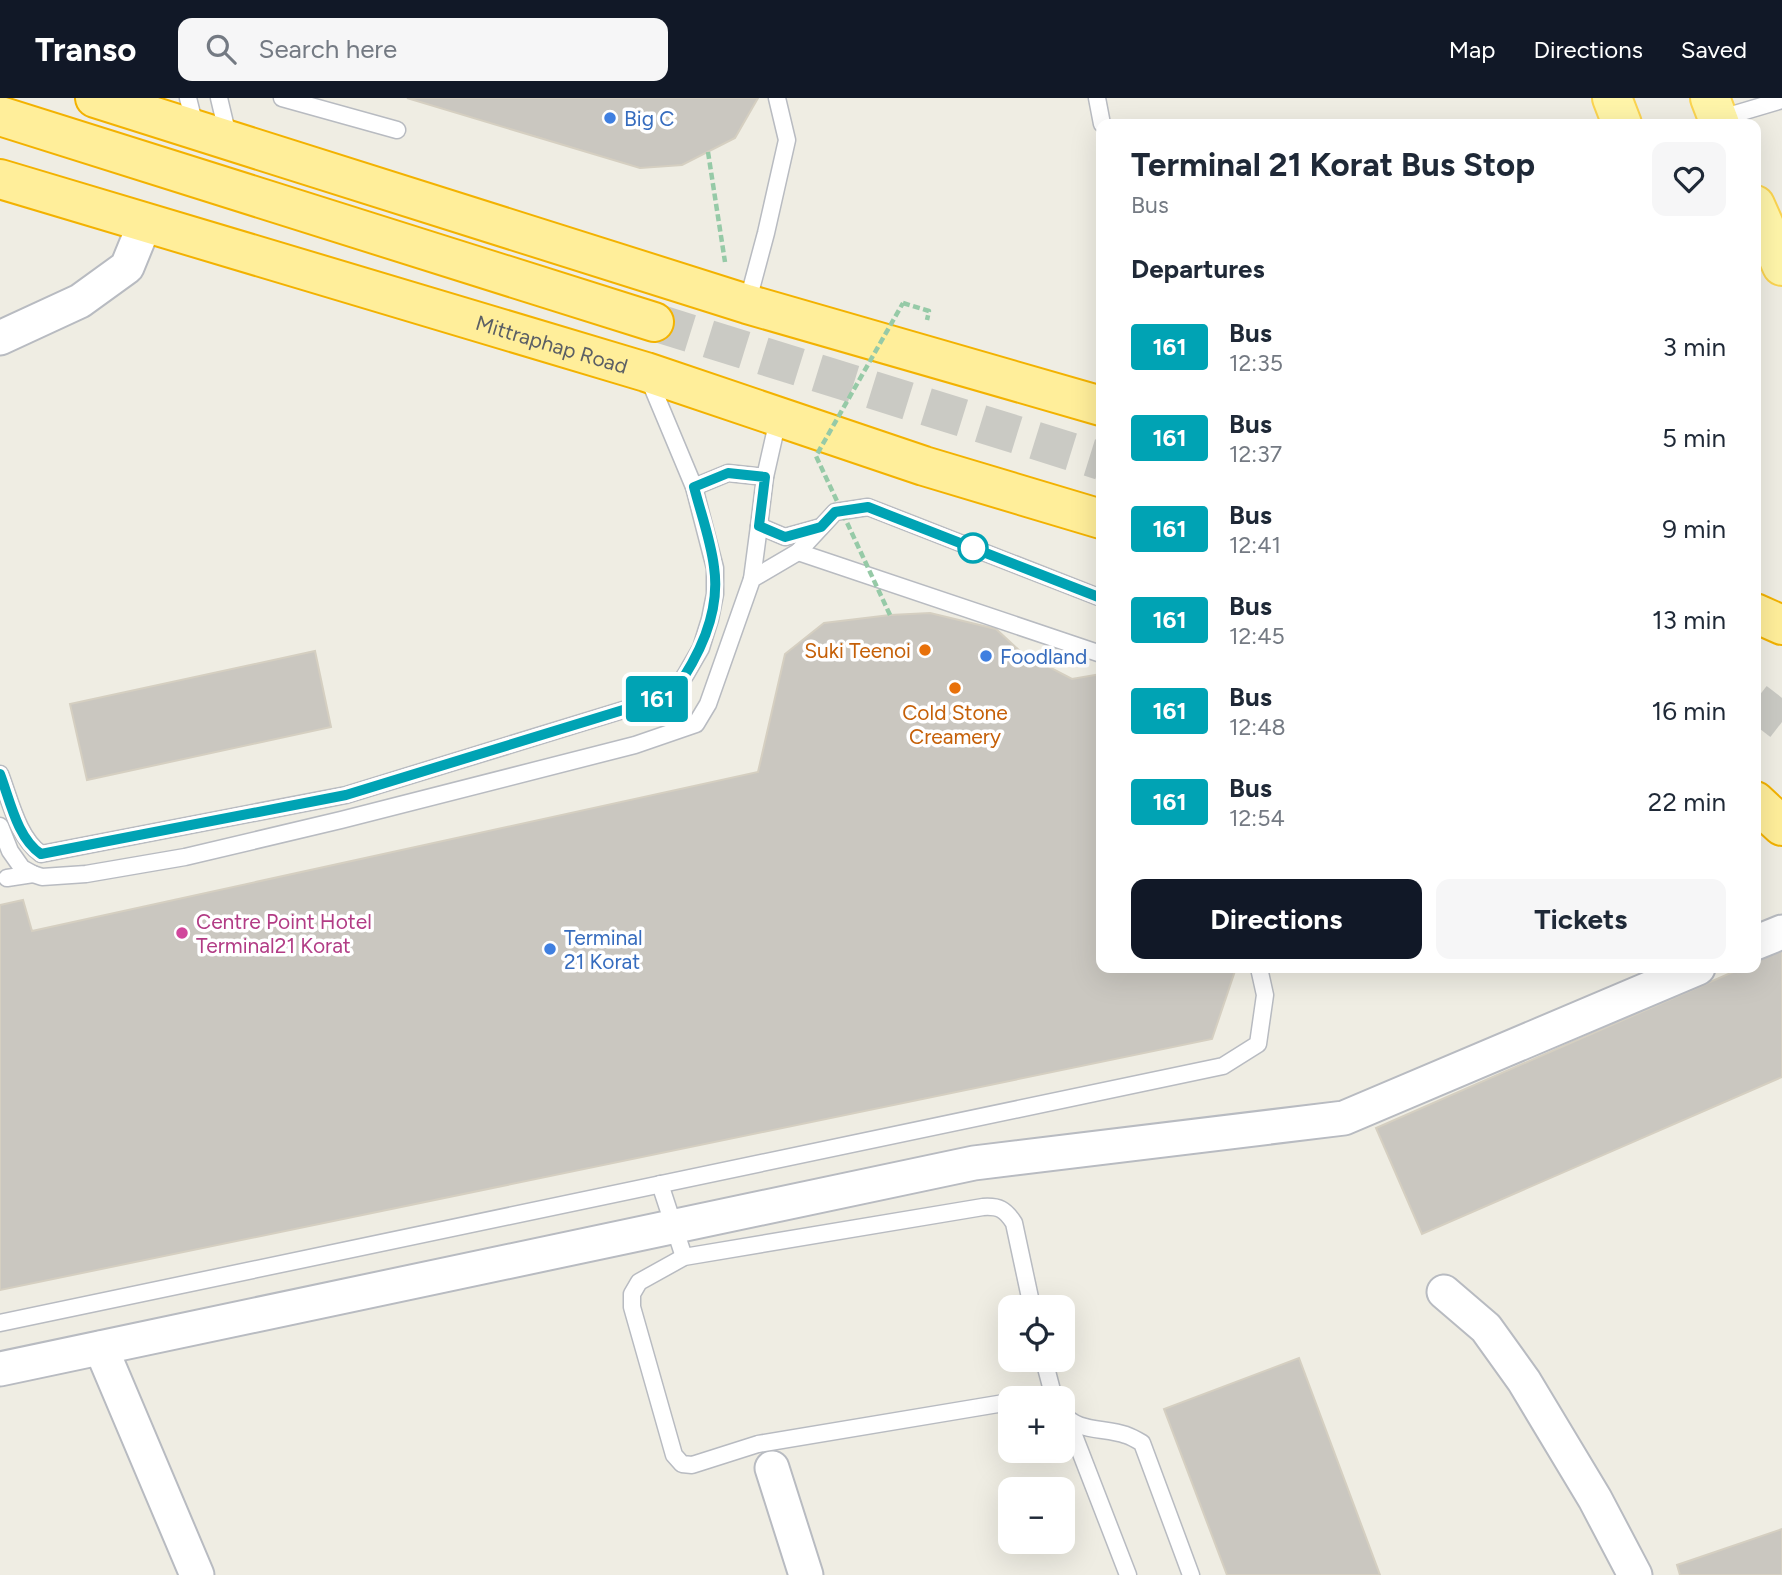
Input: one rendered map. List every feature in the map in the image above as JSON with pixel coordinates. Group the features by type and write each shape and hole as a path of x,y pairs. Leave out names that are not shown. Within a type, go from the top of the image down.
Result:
{"highway":[{"path":"96,98 204,122 747,304 1096,405"},
{"path":"0,116 654,322"},
{"name":"Mittraphap Road","path":"0,179 646,372 924,466 1096,518"},
{"path":"1761,616 1782,625"},
{"path":"1761,807 1782,827"}],"main road":[{"path":"1612,98 1620,119"},
{"path":"1761,219 1782,266"}],"street":[{"path":"0,338 80,301 127,267 145,223"},
{"path":"1761,941 1782,932"},
{"path":"0,1369 679,1242 974,1163 1345,1118 1686,973"},
{"path":"1444,1292 1486,1328 1524,1381 1595,1499 1635,1575"},
{"path":"101,1348 197,1575"},
{"path":"772,1468 806,1575"}],"lane":[{"path":"204,122 219,98"},
{"path":"282,98 397,130"},
{"path":"747,304 787,140 777,98"},
{"path":"1097,98 1101,119"},
{"path":"1716,114 1782,100"},
{"path":"0,774 24,836 32,848 41,854 346,795 672,695 701,648 715,594 715,568 694,487 646,372"},
{"path":"0,826 10,851 22,868 42,877 86,874 185,857 341,820 635,745 696,724 708,704 752,579 765,477 779,415"},
{"path":"694,487 728,473 765,477"},
{"path":"752,579 798,552 835,512 868,507 1096,596"},
{"path":"759,526 785,537 821,527"},
{"path":"798,552 1096,652"},
{"path":"7,878 33,874"},
{"path":"0,1323 1223,1066 1258,1044 1265,995 1260,973"},
{"path":"660,1184 679,1242"},
{"path":"998,1404 758,1444 692,1465 682,1464 674,1455 632,1307 632,1294 639,1282 679,1242 998,1206 1014,1223 1029,1295"},
{"path":"1075,1424 1126,1435 1142,1443 1191,1575"},
{"path":"1075,1441 1128,1575"}],"path":[{"path":"890,615 816,456 903,303 929,311"}],"building":[{"name":"Big C","path":"407,98 758,98 735,138 682,165 640,168"},
{"name":"Terminal 21 Korat","path":"930,613 996,629 1022,653 1072,679 1096,675 1096,973 1234,973 1212,1039 0,1290 0,905 23,900 32,931 758,772 785,654 824,623"},
{"path":"315,651 331,727 87,780 70,704"},
{"path":"1782,950 1782,1077 1422,1234 1376,1128 1731,973 1761,973 1761,959"},
{"path":"1299,1358 1380,1575 1227,1575 1164,1409"},
{"path":"1782,1529 1782,1575 1680,1575 1677,1565"}],"tunnel":[{"path":"654,322 1096,459"},
{"path":"1761,706 1782,722"}],"bus line":[{"name":"161","path":"0,774 24,836 32,848 41,854 346,795 672,695 701,648 715,594 715,568 694,487 728,473 765,477 759,526 785,537 821,527 835,512 868,507 1096,596"}],"place":[{"name":"Big C","path":"610,118"},
{"name":"Suki Teenoi","path":"925,650"},
{"name":"Foodland","path":"986,656"},
{"name":"Cold Stone Creamery","path":"955,688"},
{"name":"Centre Point Hotel Terminal21 Korat","path":"182,933"},
{"name":"Terminal 21 Korat","path":"550,949"}]}
